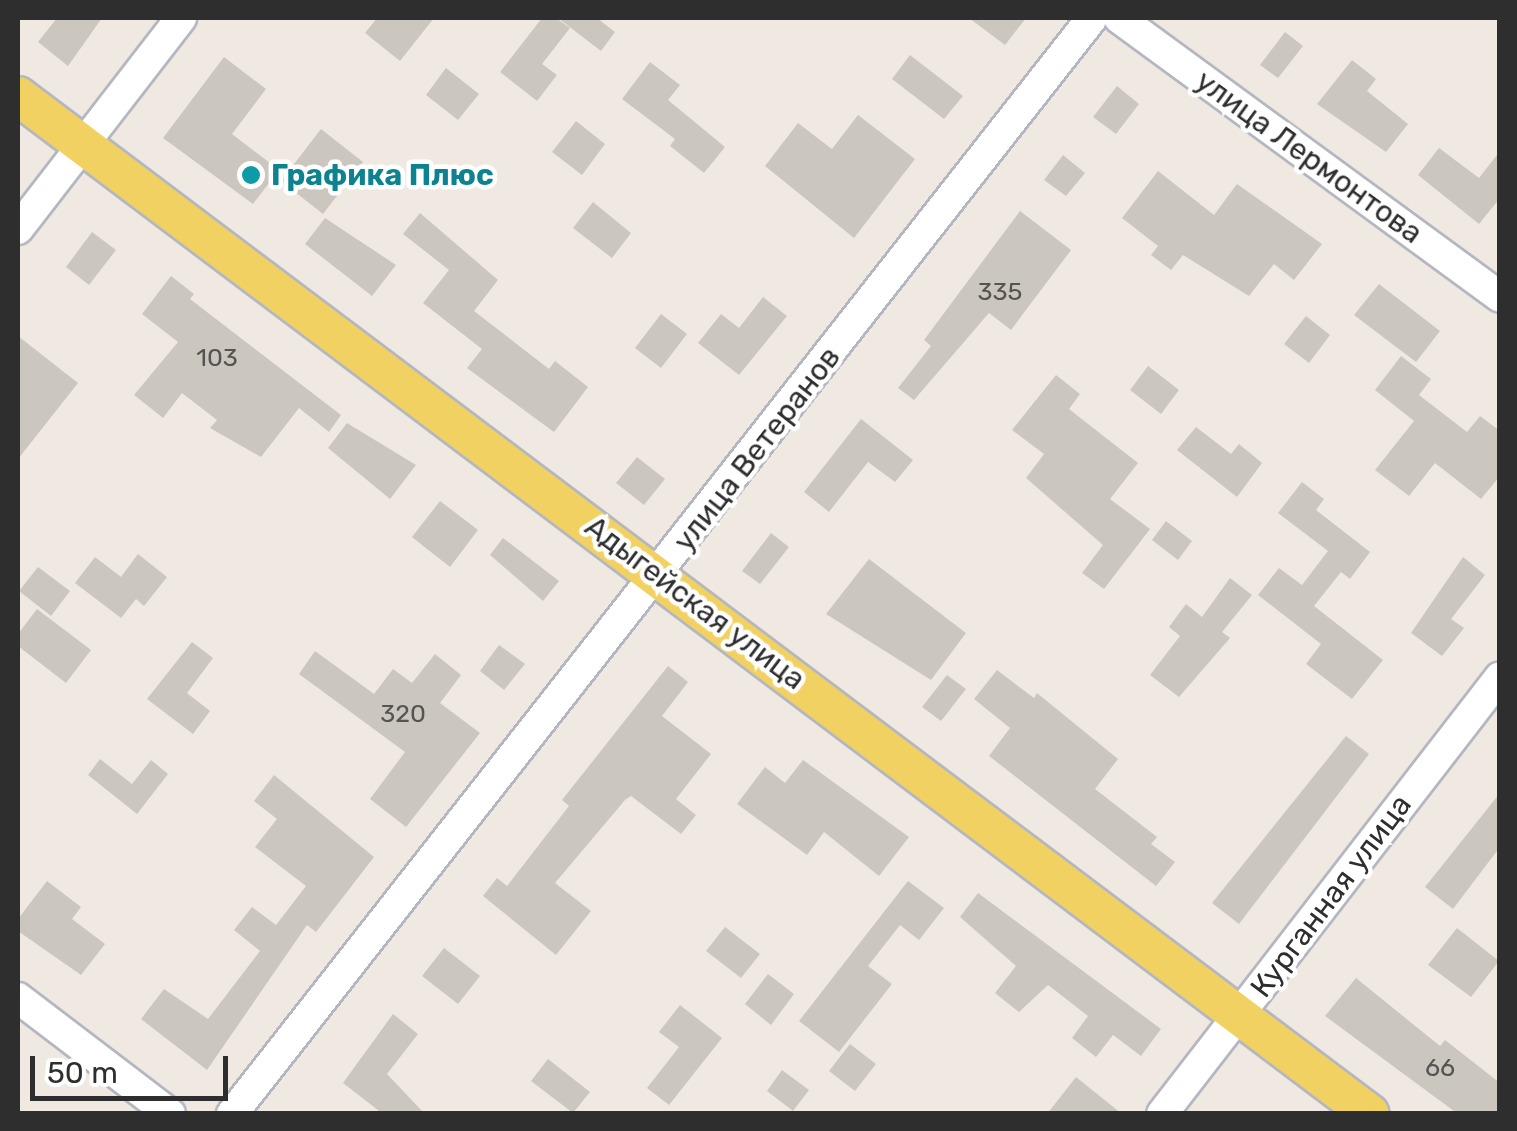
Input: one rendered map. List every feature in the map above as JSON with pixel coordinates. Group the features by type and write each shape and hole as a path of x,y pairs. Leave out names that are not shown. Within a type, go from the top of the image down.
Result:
{"main road":[{"name":"Адыгейская улица","path":"18,96 1242,1012 1370,1114"}],"street":[{"path":"18,229 182,18"},
{"name":"улица Ветеранов","path":"232,1114 660,575 1092,18"},
{"name":"улица Лермонтова","path":"1119,18 1500,297"},
{"name":"Курганная улица","path":"1162,1114 1500,677"},
{"path":"18,998 170,1114"}],"building":[{"path":"57,18 102,18 68,66 38,42"},
{"path":"377,18 434,18 400,61 365,33"},
{"path":"542,18 556,18 570,28 542,64 557,75 537,101 500,72"},
{"path":"558,18 597,18 615,32 601,51"},
{"path":"969,18 1026,18 1005,45"},
{"path":"1285,32 1303,46 1278,78 1260,65"},
{"path":"910,55 963,96 944,119 892,79"},
{"path":"224,57 266,89 232,134 279,170 253,204 163,138"},
{"path":"1352,60 1376,79 1367,91 1408,124 1386,152 1317,104"},
{"path":"650,62 680,85 668,100 725,147 704,173 670,146 675,139 622,99"},
{"path":"446,68 479,94 458,120 426,95"},
{"path":"1117,86 1139,104 1116,134 1093,117"},
{"path":"858,115 915,159 854,238 765,166 798,123 832,149"},
{"path":"576,121 605,144 582,175 552,152"},
{"path":"321,129 363,162 323,214 281,181"},
{"path":"1439,148 1479,178 1500,151 1500,198 1479,224 1418,175"},
{"path":"1063,155 1085,173 1066,196 1044,180"},
{"path":"1158,171 1214,215 1237,184 1322,244 1294,280 1274,264 1249,296 1183,255 1171,270 1151,255 1158,246 1122,218"},
{"path":"593,202 631,233 612,258 573,228"},
{"path":"1020,211 1071,250 1011,330 989,313 914,400 898,388 931,346 924,340"},
{"path":"420,213 498,280 474,311 549,369 555,361 588,387 554,432 467,368 482,349 423,303 449,270 403,234"},
{"path":"325,218 396,265 372,296 305,244"},
{"path":"92,232 116,250 89,285 66,267"},
{"path":"171,276 194,294 190,299 341,415 329,432 299,408 261,457 210,428 217,420 182,393 163,418 134,395 178,342 142,314"},
{"path":"1379,284 1440,331 1416,362 1354,315"},
{"path":"763,297 787,316 739,375 698,343 721,314 739,328"},
{"path":"661,314 687,334 661,368 635,348"},
{"path":"1306,316 1330,335 1309,363 1284,344"},
{"path":"18,336 78,383 18,459"},
{"path":"1401,356 1431,379 1419,395 1467,432 1480,416 1500,431 1500,476 1481,499 1435,463 1409,496 1375,470 1414,421 1375,390"},
{"path":"1148,366 1179,390 1161,414 1130,390"},
{"path":"1056,375 1080,394 1069,409 1138,463 1110,499 1150,529 1104,589 1082,573 1103,545 1026,478 1044,454 1012,430"},
{"path":"861,419 913,460 895,482 868,462 829,512 804,492"},
{"path":"347,423 416,465 390,499 328,448"},
{"path":"1196,427 1231,454 1239,444 1262,463 1237,497 1177,450"},
{"path":"637,457 665,479 644,505 616,483"},
{"path":"1302,482 1324,499 1316,510 1370,552 1350,579 1341,572 1314,606 1383,660 1352,699 1306,664 1321,644 1258,595 1279,568 1302,585 1328,551 1278,513"},
{"path":"440,501 478,530 450,567 412,537"},
{"path":"1166,521 1192,541 1178,560 1152,540"},
{"path":"771,533 789,547 760,584 742,571"},
{"path":"503,538 559,581 543,601 490,555"},
{"path":"138,554 167,577 144,606 136,599 121,618 75,583 95,557 121,577"},
{"path":"1463,557 1485,575 1451,619 1464,628 1442,656 1411,633"},
{"path":"869,559 966,633 931,680 826,614"},
{"path":"38,567 70,591 51,616 19,591"},
{"path":"1230,578 1252,595 1222,632 1230,638 1179,697 1150,675 1180,636 1169,627 1186,604 1202,617"},
{"path":"37,609 91,650 66,683 18,646 18,634"},
{"path":"192,642 213,658 187,693 210,711 193,734 147,699"},
{"path":"499,645 525,664 504,690 480,671"},
{"path":"315,651 374,694 393,669 412,683 435,654 461,675 440,703 480,733 406,827 370,799 405,752 299,674"},
{"path":"668,666 688,682 662,716 711,754 676,799 696,815 681,834 631,796 625,800 555,883 591,911 556,955 483,896 497,878 507,886 569,806 562,800"},
{"path":"997,670 1034,698 1037,693 1118,759 1095,789 1157,837 1151,844 1175,862 1156,886 989,756 1010,728 974,699"},
{"path":"947,675 966,689 941,721 922,707"},
{"path":"1346,736 1369,754 1239,924 1212,903"},
{"path":"100,759 132,784 151,760 168,774 137,814 88,775"},
{"path":"803,760 909,837 879,876 824,832 807,855 737,804 765,767 785,783"},
{"path":"274,775 374,857 316,932 307,925 207,1070 141,1019 164,989 208,1019 260,951 234,930 252,907 276,925 306,886 255,847 277,819 254,801"},
{"path":"1500,793 1500,847 1453,909 1425,887"},
{"path":"47,881 81,907 72,919 105,944 81,975 18,931 18,919"},
{"path":"908,881 944,908 919,940 900,925 868,966 892,984 839,1052 799,1021"},
{"path":"978,893 1161,1029 1141,1056 1113,1035 1096,1057 1072,1038 1088,1016 1048,985 1019,1012 995,993 1016,966 960,917"},
{"path":"725,927 760,954 741,978 706,951"},
{"path":"1457,928 1499,961 1471,997 1428,965"},
{"path":"444,948 480,976 458,1004 422,976"},
{"path":"768,974 794,994 771,1025 745,1004"},
{"path":"1356,978 1440,1046 1445,1040 1500,1083 1500,1114 1458,1114 1325,1016"},
{"path":"680,1005 722,1038 669,1105 647,1088 679,1047 659,1032"},
{"path":"393,1014 418,1034 387,1074 425,1114 383,1114 343,1083"},
{"path":"850,1044 876,1064 855,1091 829,1071"},
{"path":"548,1059 590,1092 573,1113 531,1081"},
{"path":"782,1070 809,1090 793,1111 767,1091"},
{"path":"1076,1077 1122,1114 1047,1114"}],"place":[{"name":"Графика Плюс","path":"251,175"}]}
